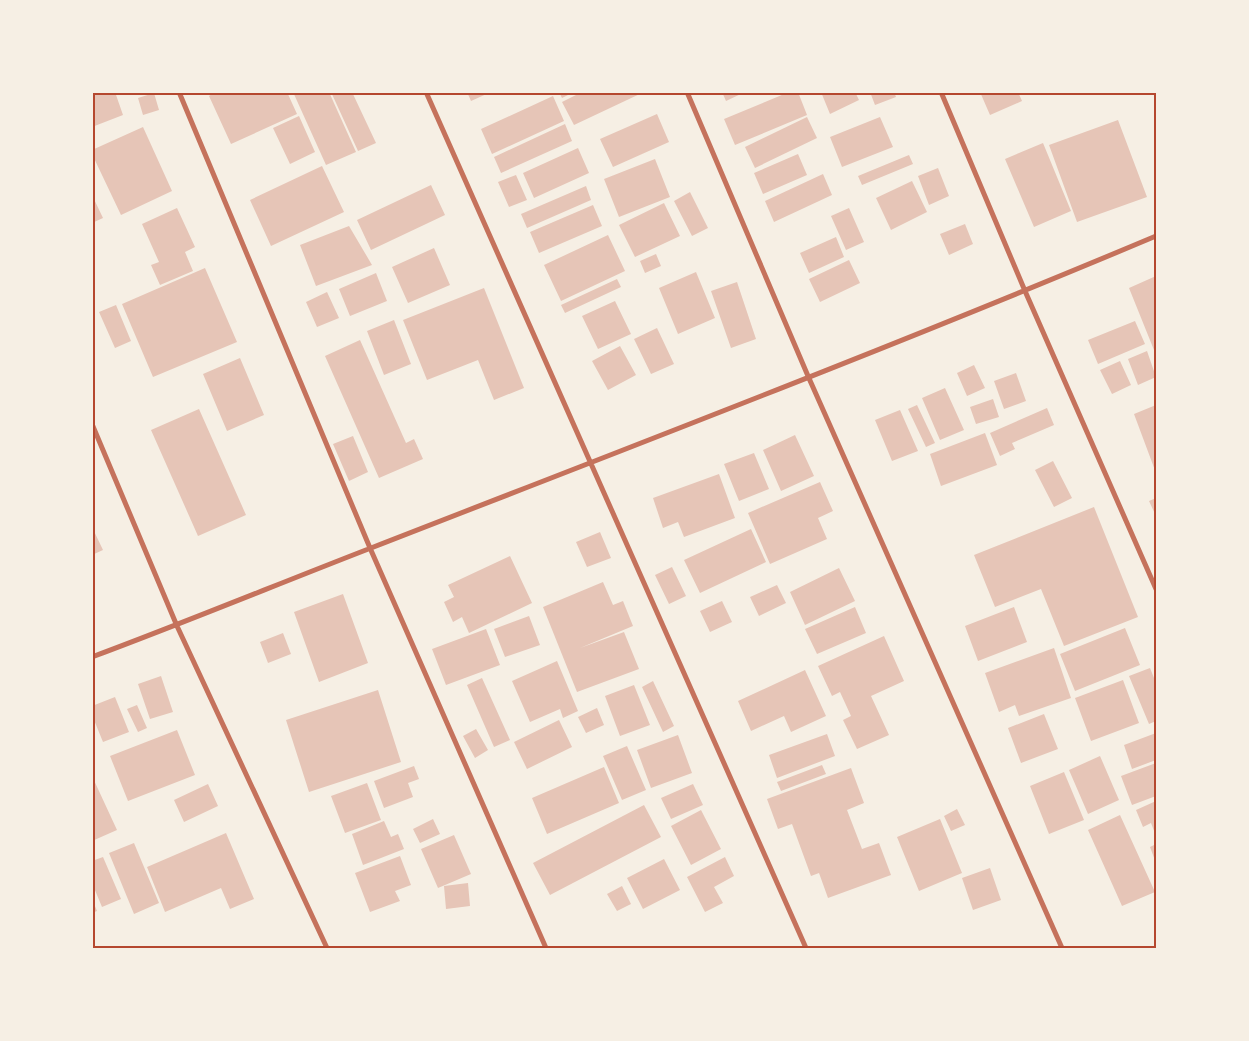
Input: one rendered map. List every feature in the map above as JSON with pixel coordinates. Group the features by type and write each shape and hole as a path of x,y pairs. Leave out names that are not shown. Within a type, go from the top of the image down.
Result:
{"street":[{"path":"179,92 370,548 546,948"},
{"path":"426,92 806,948"},
{"path":"687,92 808,376 1062,948"},
{"path":"941,92 1025,291 1156,589"},
{"path":"92,657 177,626 370,548 591,464 1025,291 1156,236"},
{"path":"92,424 177,626 327,948"}],"building":[{"path":"92,92 115,92 123,115 92,127"},
{"path":"215,92 287,92 297,114 231,144 209,96"},
{"path":"293,92 329,92 356,152 326,165"},
{"path":"331,92 352,92 376,143 358,151"},
{"path":"467,92 491,92 471,101"},
{"path":"559,92 574,92 562,98"},
{"path":"582,92 644,92 574,125 562,102"},
{"path":"722,92 745,92 726,101"},
{"path":"789,92 798,92 807,115 735,145 724,119"},
{"path":"821,92 855,92 859,100 830,114"},
{"path":"870,92 894,92 896,97 875,105"},
{"path":"980,92 1018,92 1022,101 990,115"},
{"path":"154,93 159,110 143,115 138,98"},
{"path":"553,96 564,121 492,154 481,129"},
{"path":"657,114 669,142 613,167 600,139"},
{"path":"299,116 315,152 290,164 273,128"},
{"path":"807,117 817,138 755,168 745,147"},
{"path":"880,117 893,147 842,167 830,137"},
{"path":"1118,120 1147,197 1077,222 1049,145"},
{"path":"565,124 572,141 501,173 494,157"},
{"path":"143,127 172,191 121,215 92,154 92,150"},
{"path":"1043,143 1071,211 1034,227 1005,159"},
{"path":"578,148 589,173 534,198 523,173"},
{"path":"798,154 807,175 763,194 754,173"},
{"path":"909,155 913,164 862,185 858,176"},
{"path":"655,159 670,197 619,217 604,179"},
{"path":"322,166 344,212 271,246 250,200"},
{"path":"938,168 949,196 929,205 918,176"},
{"path":"823,174 832,195 774,222 765,201"},
{"path":"516,175 527,200 509,207 498,182"},
{"path":"912,181 927,212 891,230 876,198"},
{"path":"431,185 445,215 371,250 357,220"},
{"path":"586,186 591,200 527,228 521,214"},
{"path":"690,192 708,228 692,236 674,201"},
{"path":"92,195 103,218 92,223"},
{"path":"664,203 680,236 635,257 619,225"},
{"path":"593,205 602,226 539,253 530,232"},
{"path":"177,208 195,247 185,252 193,271 160,285 151,265 159,262 142,224"},
{"path":"849,208 864,242 846,250 831,216"},
{"path":"965,224 973,244 949,255 940,234"},
{"path":"349,226 372,265 316,286 300,245"},
{"path":"608,235 625,271 561,301 544,265"},
{"path":"836,237 844,257 809,273 800,253"},
{"path":"434,248 450,285 408,303 392,267"},
{"path":"656,254 661,266 645,273 640,261"},
{"path":"849,260 860,283 820,302 809,279"},
{"path":"205,268 237,342 153,377 122,304"},
{"path":"696,272 715,318 678,334 659,288"},
{"path":"376,273 387,301 350,316 339,289"},
{"path":"1156,276 1156,355 1129,288"},
{"path":"617,279 621,287 565,313 561,305"},
{"path":"737,282 756,339 731,348 711,291"},
{"path":"484,288 524,388 494,400 478,360 427,380 403,320"},
{"path":"327,292 339,318 317,327 306,302"},
{"path":"615,301 631,334 598,349 582,316"},
{"path":"116,305 131,341 115,348 99,312"},
{"path":"394,320 411,364 384,375 367,331"},
{"path":"1135,321 1145,344 1098,364 1088,340"},
{"path":"657,328 674,364 651,374 634,339"},
{"path":"360,340 406,443 414,439 423,459 379,478 325,356"},
{"path":"620,346 636,375 608,390 592,361"},
{"path":"1147,351 1156,377 1138,385 1128,359"},
{"path":"240,358 264,415 227,431 203,374"},
{"path":"1120,361 1131,385 1112,394 1100,370"},
{"path":"974,365 985,388 967,396 957,373"},
{"path":"1016,373 1026,401 1004,409 994,381"},
{"path":"945,388 964,430 940,440 922,398"},
{"path":"993,399 999,417 976,424 970,407"},
{"path":"917,405 935,443 926,447 908,409"},
{"path":"1156,405 1156,473 1134,414"},
{"path":"1047,408 1054,425 1012,443 1015,449 1000,456 990,433"},
{"path":"199,409 246,515 198,536 151,430"},
{"path":"900,410 918,451 892,461 875,420"},
{"path":"985,433 997,465 941,486 930,454"},
{"path":"795,435 814,476 781,491 763,450"},
{"path":"353,436 368,472 349,481 333,444"},
{"path":"754,453 769,489 739,501 724,464"},
{"path":"1053,461 1072,498 1054,507 1035,470"},
{"path":"719,474 735,518 684,537 678,522 663,528 653,498"},
{"path":"820,482 833,511 818,518 827,539 770,564 748,513"},
{"path":"1156,498 1156,516 1149,501"},
{"path":"1094,507 1138,617 1064,646 1041,589 995,607 974,555"},
{"path":"92,527 103,550 92,555"},
{"path":"751,529 766,562 700,593 684,560"},
{"path":"600,532 611,558 587,567 576,542"},
{"path":"510,556 532,603 469,633 462,617 453,622 444,602 454,597 448,585"},
{"path":"672,567 686,596 669,604 655,575"},
{"path":"839,568 855,601 805,625 790,592"},
{"path":"603,582 613,605 623,601 633,626 580,648 624,632 639,669 577,692 543,607"},
{"path":"777,585 786,603 759,616 750,597"},
{"path":"343,594 368,663 319,682 294,612"},
{"path":"722,601 732,622 710,632 700,611"},
{"path":"855,607 866,633 817,654 805,629"},
{"path":"1014,607 1027,642 978,661 965,626"},
{"path":"529,616 540,645 505,657 494,629"},
{"path":"1125,628 1140,665 1075,691 1060,654"},
{"path":"486,629 500,665 446,685 432,649"},
{"path":"283,633 291,654 268,663 260,642"},
{"path":"884,636 904,681 871,696 889,735 857,749 843,720 851,716 840,692 832,696 818,666"},
{"path":"1054,648 1071,698 1019,716 1015,705 999,712 985,673"},
{"path":"557,661 578,711 563,718 560,709 530,722 512,681"},
{"path":"1150,668 1156,683 1156,721 1149,724 1129,676"},
{"path":"805,670 826,716 791,732 784,716 751,731 738,701"},
{"path":"161,676 173,712 150,719 138,684"},
{"path":"482,678 510,740 494,747 467,685"},
{"path":"1123,680 1139,723 1091,741 1075,698"},
{"path":"653,681 674,726 663,732 642,687"},
{"path":"634,685 650,725 620,736 605,696"},
{"path":"378,690 401,762 309,792 286,720"},
{"path":"115,697 129,732 103,742 92,715 92,706"},
{"path":"137,705 147,728 138,732 127,709"},
{"path":"597,708 604,725 586,733 578,717"},
{"path":"1044,714 1058,749 1021,763 1008,728"},
{"path":"559,720 572,747 527,769 514,742"},
{"path":"476,729 488,750 475,758 463,736"},
{"path":"177,730 195,775 128,801 110,756"},
{"path":"1156,733 1156,760 1132,769 1124,745"},
{"path":"827,734 835,756 777,778 769,755"},
{"path":"678,735 692,773 651,788 637,750"},
{"path":"627,746 646,790 622,800 603,756"},
{"path":"1100,756 1119,800 1088,814 1069,770"},
{"path":"1156,763 1156,796 1132,805 1121,776"},
{"path":"822,765 826,774 781,791 777,782"},
{"path":"414,766 419,779 408,783 413,797 384,808 374,781"},
{"path":"604,767 619,803 547,834 532,798"},
{"path":"851,768 864,803 847,810 862,849 879,843 891,875 828,898 819,873 811,876 792,824 778,829 767,799"},
{"path":"1064,772 1084,820 1049,834 1030,786"},
{"path":"92,776 117,830 92,841"},
{"path":"367,783 381,820 345,833 331,796"},
{"path":"208,784 218,806 184,822 174,800"},
{"path":"693,784 703,805 671,819 661,798"},
{"path":"1156,801 1156,836 1151,823 1143,827 1136,810"},
{"path":"644,805 661,837 550,895 533,863"},
{"path":"957,809 965,825 951,831 944,816"},
{"path":"701,810 721,849 691,865 671,826"},
{"path":"1120,815 1155,892 1122,906 1088,830"},
{"path":"433,819 440,834 420,843 413,829"},
{"path":"940,819 962,873 919,891 897,837"},
{"path":"384,821 391,837 398,834 404,849 363,865 352,834"},
{"path":"226,833 254,899 230,909 221,888 165,912 147,867"},
{"path":"454,835 471,874 438,888 421,849"},
{"path":"134,843 159,903 134,914 109,853"},
{"path":"1156,844 1156,863 1150,847"},
{"path":"400,856 411,885 395,891 400,901 370,912 355,873"},
{"path":"103,857 121,899 102,907 92,883 92,861"},
{"path":"725,857 734,876 714,887 723,903 705,912 687,877"},
{"path":"664,859 680,890 643,909 627,878"},
{"path":"990,868 1001,900 973,910 962,878"},
{"path":"468,883 470,906 446,909 444,886"},
{"path":"622,886 631,904 617,911 607,894"},
{"path":"92,899 97,911 92,913"}]}
